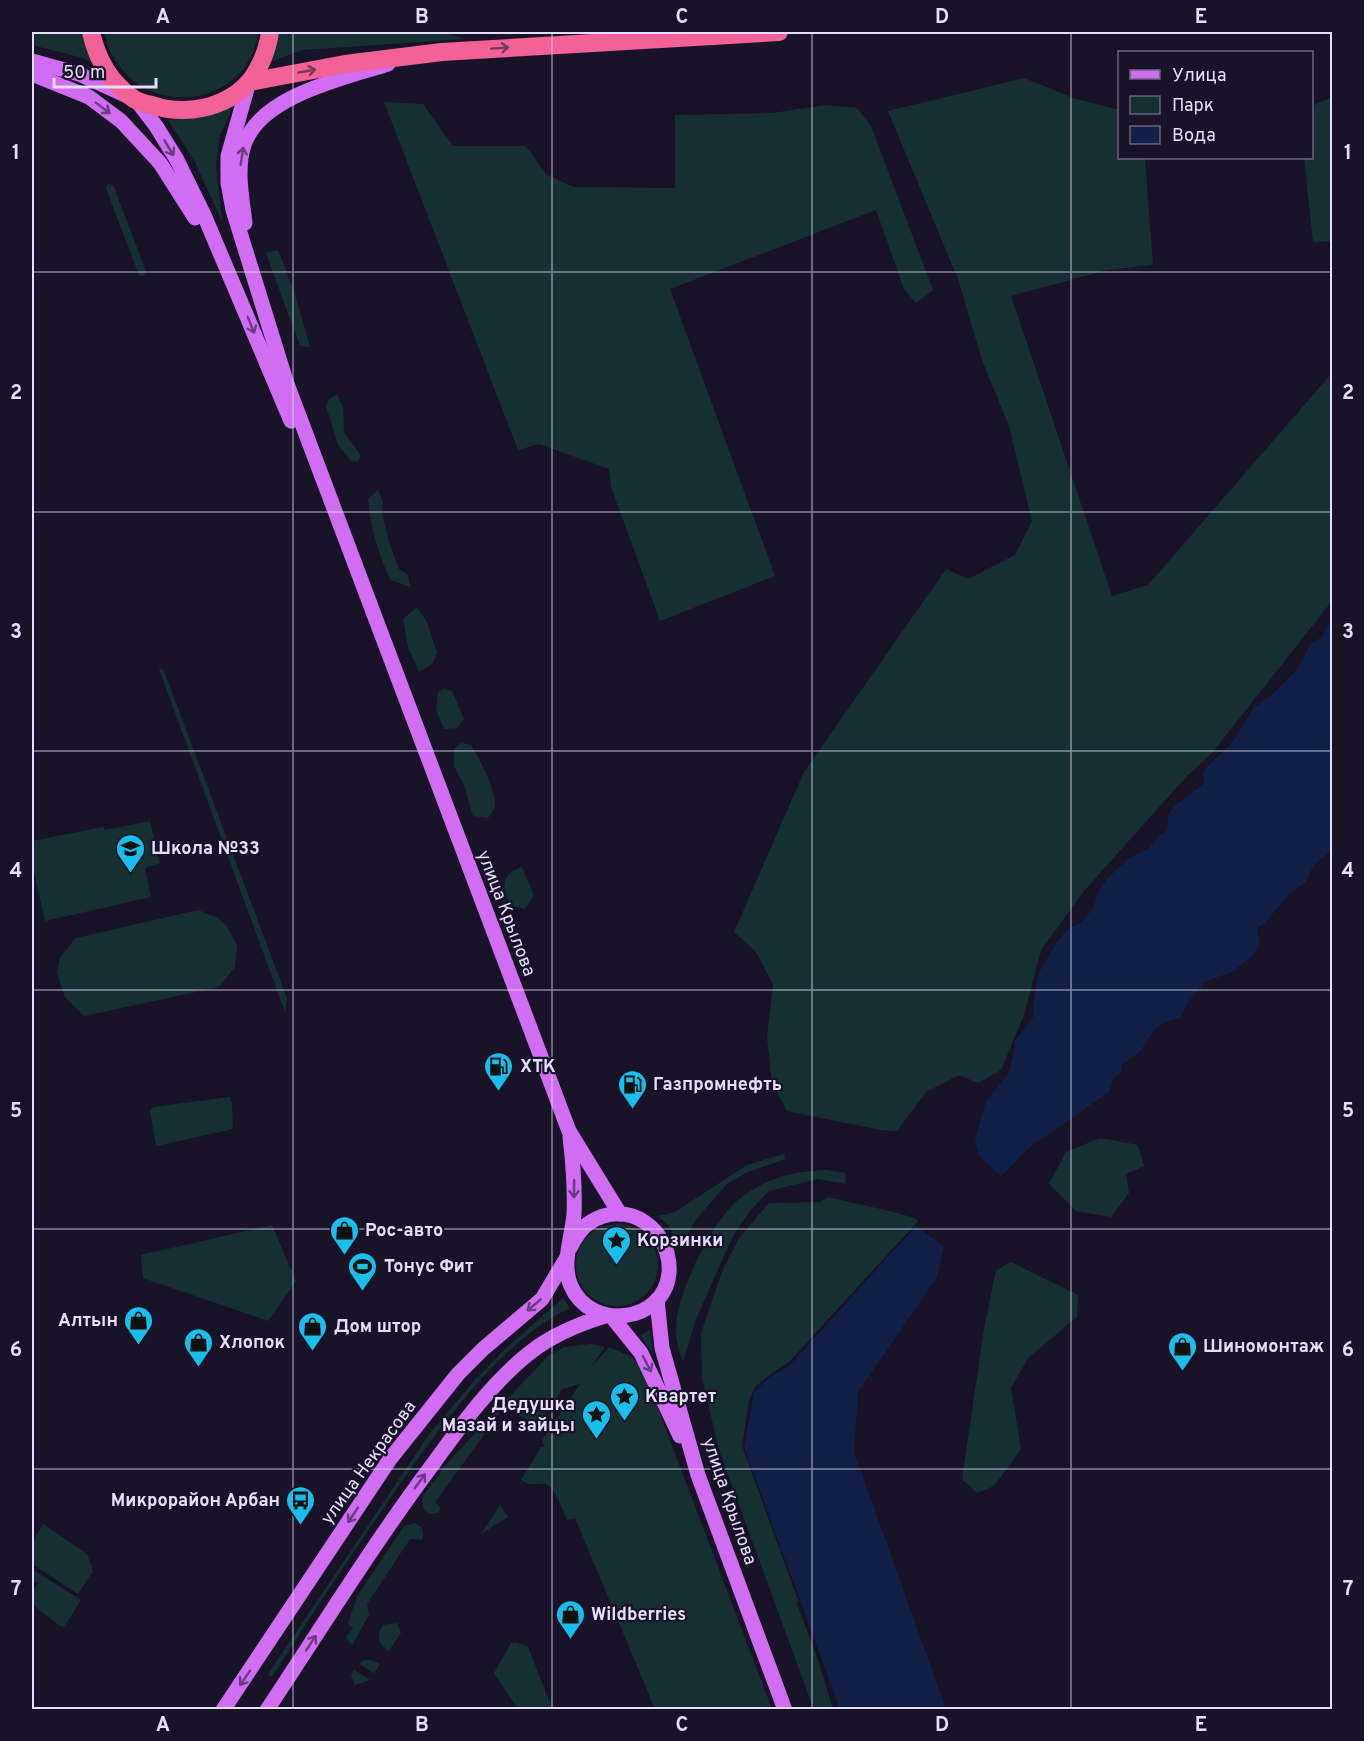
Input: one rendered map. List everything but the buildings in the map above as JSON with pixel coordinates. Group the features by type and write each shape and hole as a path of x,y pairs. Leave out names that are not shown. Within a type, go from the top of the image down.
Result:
{"highway":[{"path":"92,32 95,48 103,67 115,83 136,100 166,110 190,111 214,105 249,82 263,58 270,32"},
{"path":"249,82 345,64 474,50 779,32"}],"main road":[{"path":"253,276 241,193 240,163 244,144 253,129 280,104 306,91 413,56"},
{"path":"32,61 80,74 136,100 156,126 177,160 204,215 337,533 375,617"},
{"path":"32,74 89,97 122,122 142,141 178,190 226,271"},
{"path":"249,82 228,156 228,183 233,210 287,384 375,617"},
{"name":"улица Крылова","path":"375,617 569,1131 620,1214 645,1222 657,1232 666,1246 669,1262 668,1277 660,1296 662,1348 698,1475 786,1710"},
{"path":"569,1131 574,1170 574,1214 567,1273 571,1287 585,1305 609,1316 641,1353 698,1475"},
{"path":"568,1253 577,1234 589,1223 604,1216 620,1214"},
{"name":"улица Некрасова","path":"223,1710 390,1459 458,1374 483,1349 542,1299 568,1253"},
{"path":"267,1710 399,1509 457,1431 512,1367 555,1335 578,1324 609,1316 629,1316 644,1310 660,1296"}],"green space":[{"path":"32,32 83,32 93,63 83,58 32,45"},
{"path":"104,32 258,32 249,60 232,81 209,93 184,97 158,93 134,81 116,61"},
{"path":"280,32 442,32 465,39 302,50 270,62"},
{"path":"1024,78 1073,98 1118,110 1118,159 1145,159 1153,265 1107,270 1011,296 1112,596 1148,585 1332,373 1332,601 1212,753 1186,777 1084,891 1041,950 1024,1015 1001,1070 978,1083 959,1075 926,1092 897,1131 881,1130 787,1111 772,1084 767,1037 773,984 756,952 734,932 804,772 946,569 968,579 1015,555 1032,521 1009,426 982,360 958,279 888,111"},
{"path":"1332,97 1332,241 1313,242 1304,159 1313,159 1313,106"},
{"path":"384,102 423,104 453,146 526,146 547,175 574,187 675,188 675,115 773,113 825,105 857,108 871,126 933,290 916,303 904,289 876,210 670,289 775,576 660,621 611,487 609,469 539,444 518,450"},
{"path":"233,106 219,138 216,166 222,221 195,162 168,120 202,117"},
{"path":"108,184 113,185 146,271 144,276 139,275 106,188"},
{"path":"278,250 294,291 310,347 300,346 266,253"},
{"path":"337,394 343,407 344,432 361,456 358,462 351,461 338,445 326,406 330,398"},
{"path":"378,490 383,501 382,513 389,542 399,569 408,575 410,587 391,580 379,551 368,499"},
{"path":"417,607 427,622 437,653 432,664 419,672 408,647 403,619"},
{"path":"161,668 287,998 285,1012 159,669"},
{"path":"444,689 452,691 464,719 457,728 444,729 436,710 438,692"},
{"path":"461,743 471,745 490,783 495,805 488,818 473,816 464,785 454,766 454,749"},
{"path":"150,821 160,863 145,868 151,897 45,921 32,863 32,841 103,827 105,830"},
{"path":"522,867 534,896 525,909 511,906 504,888 509,874"},
{"path":"198,910 218,918 227,926 237,946 235,967 219,987 84,1016 65,997 57,973 60,957 76,938"},
{"path":"230,1097 233,1129 156,1146 150,1111 153,1107"},
{"path":"1100,1138 1138,1145 1144,1166 1126,1174 1129,1193 1111,1217 1076,1211 1049,1184 1066,1152"},
{"path":"784,1154 785,1159 746,1173 727,1184 697,1218 683,1242 677,1245 670,1227 658,1216 675,1212 747,1165"},
{"path":"826,1170 845,1173 846,1184 818,1179 769,1191 749,1212 733,1236 696,1319 683,1362 676,1331 681,1299 706,1243 727,1212 747,1193 768,1182 790,1174"},
{"path":"828,1197 919,1220 788,1363 755,1387 749,1400 742,1446 798,1600 797,1604 833,1709 814,1710 719,1450 702,1378 701,1333 723,1269 739,1238 769,1203 820,1202"},
{"path":"617,1224 633,1228 646,1236 654,1249 658,1265 654,1281 646,1294 633,1302 617,1306 601,1302 588,1294 580,1281 576,1265 580,1249 588,1236 601,1228"},
{"path":"272,1225 296,1281 268,1321 143,1278 141,1255"},
{"path":"1011,1262 1078,1295 1077,1317 1028,1358 1011,1388 1021,1449 994,1486 977,1493 962,1479 984,1329 996,1270"},
{"path":"563,1298 570,1308 543,1323 517,1344 491,1368 444,1424 356,1548 272,1677 268,1674 430,1433 504,1350"},
{"path":"650,1330 653,1354 640,1335"},
{"path":"591,1344 605,1347 590,1369 609,1347 632,1357 644,1372 772,1709 655,1709 575,1518 567,1520 555,1493 548,1485 531,1484 521,1480 541,1447 545,1447 542,1440 580,1384 562,1389 534,1431 527,1427 530,1422 505,1406 435,1502 441,1508 438,1513 430,1514 424,1510 423,1496 449,1461 548,1356 564,1347"},
{"path":"500,1505 508,1517 481,1534"},
{"path":"415,1523 422,1530 422,1540 410,1539 367,1604 369,1615 352,1645 346,1638 353,1628 348,1624 357,1596 404,1526"},
{"path":"43,1524 87,1554 93,1571 78,1594 32,1564 32,1543"},
{"path":"35,1571 81,1600 64,1627 32,1604 32,1593 38,1583 32,1581"},
{"path":"397,1623 401,1633 388,1652 379,1641 379,1632 383,1625"},
{"path":"516,1642 528,1647 552,1708 518,1709 494,1673 511,1643"},
{"path":"364,1660 380,1664 374,1673 359,1664"},
{"path":"354,1670 370,1680 355,1685 351,1675"}],"water":[{"path":"1332,622 1332,850 1313,866 1306,882 1289,894 1265,923 1257,928 1260,944 1253,955 1232,972 1206,981 1188,1002 1180,1018 1160,1025 1141,1050 1122,1065 1121,1073 1114,1078 1109,1092 1031,1146 1001,1176 979,1156 975,1140 986,1101 1009,1073 1015,1041 1034,1016 1033,1007 1038,974 1057,942 1069,928 1081,923 1094,907 1097,893 1109,877 1128,859 1147,850 1160,835 1166,832 1170,812 1204,783 1203,771 1232,743 1253,709 1275,692 1298,668 1310,645 1323,636 1326,628"},
{"path":"916,1226 944,1247 937,1277 858,1392 854,1452 946,1709 840,1709 744,1447 754,1392 770,1377 788,1367"}],"place":[{"name":"Школа №33","path":"130,874"},
{"name":"ХТК","path":"499,1092"},
{"name":"Газпромнефть","path":"632,1110"},
{"name":"Рос-авто","path":"344,1256"},
{"name":"Корзинки","path":"616,1266"},
{"name":"Тонус Фит","path":"363,1292"},
{"name":"Алтын","path":"139,1346"},
{"name":"Дом штор","path":"313,1352"},
{"name":"Хлопок","path":"198,1368"},
{"name":"Шиномонтаж","path":"1182,1372"},
{"name":"Квартет","path":"624,1422"},
{"name":"Дедушка Мазай и зайцы","path":"596,1440"},
{"name":"Микрорайон Арбан","path":"301,1526"},
{"name":"Wildberries","path":"570,1640"}]}
